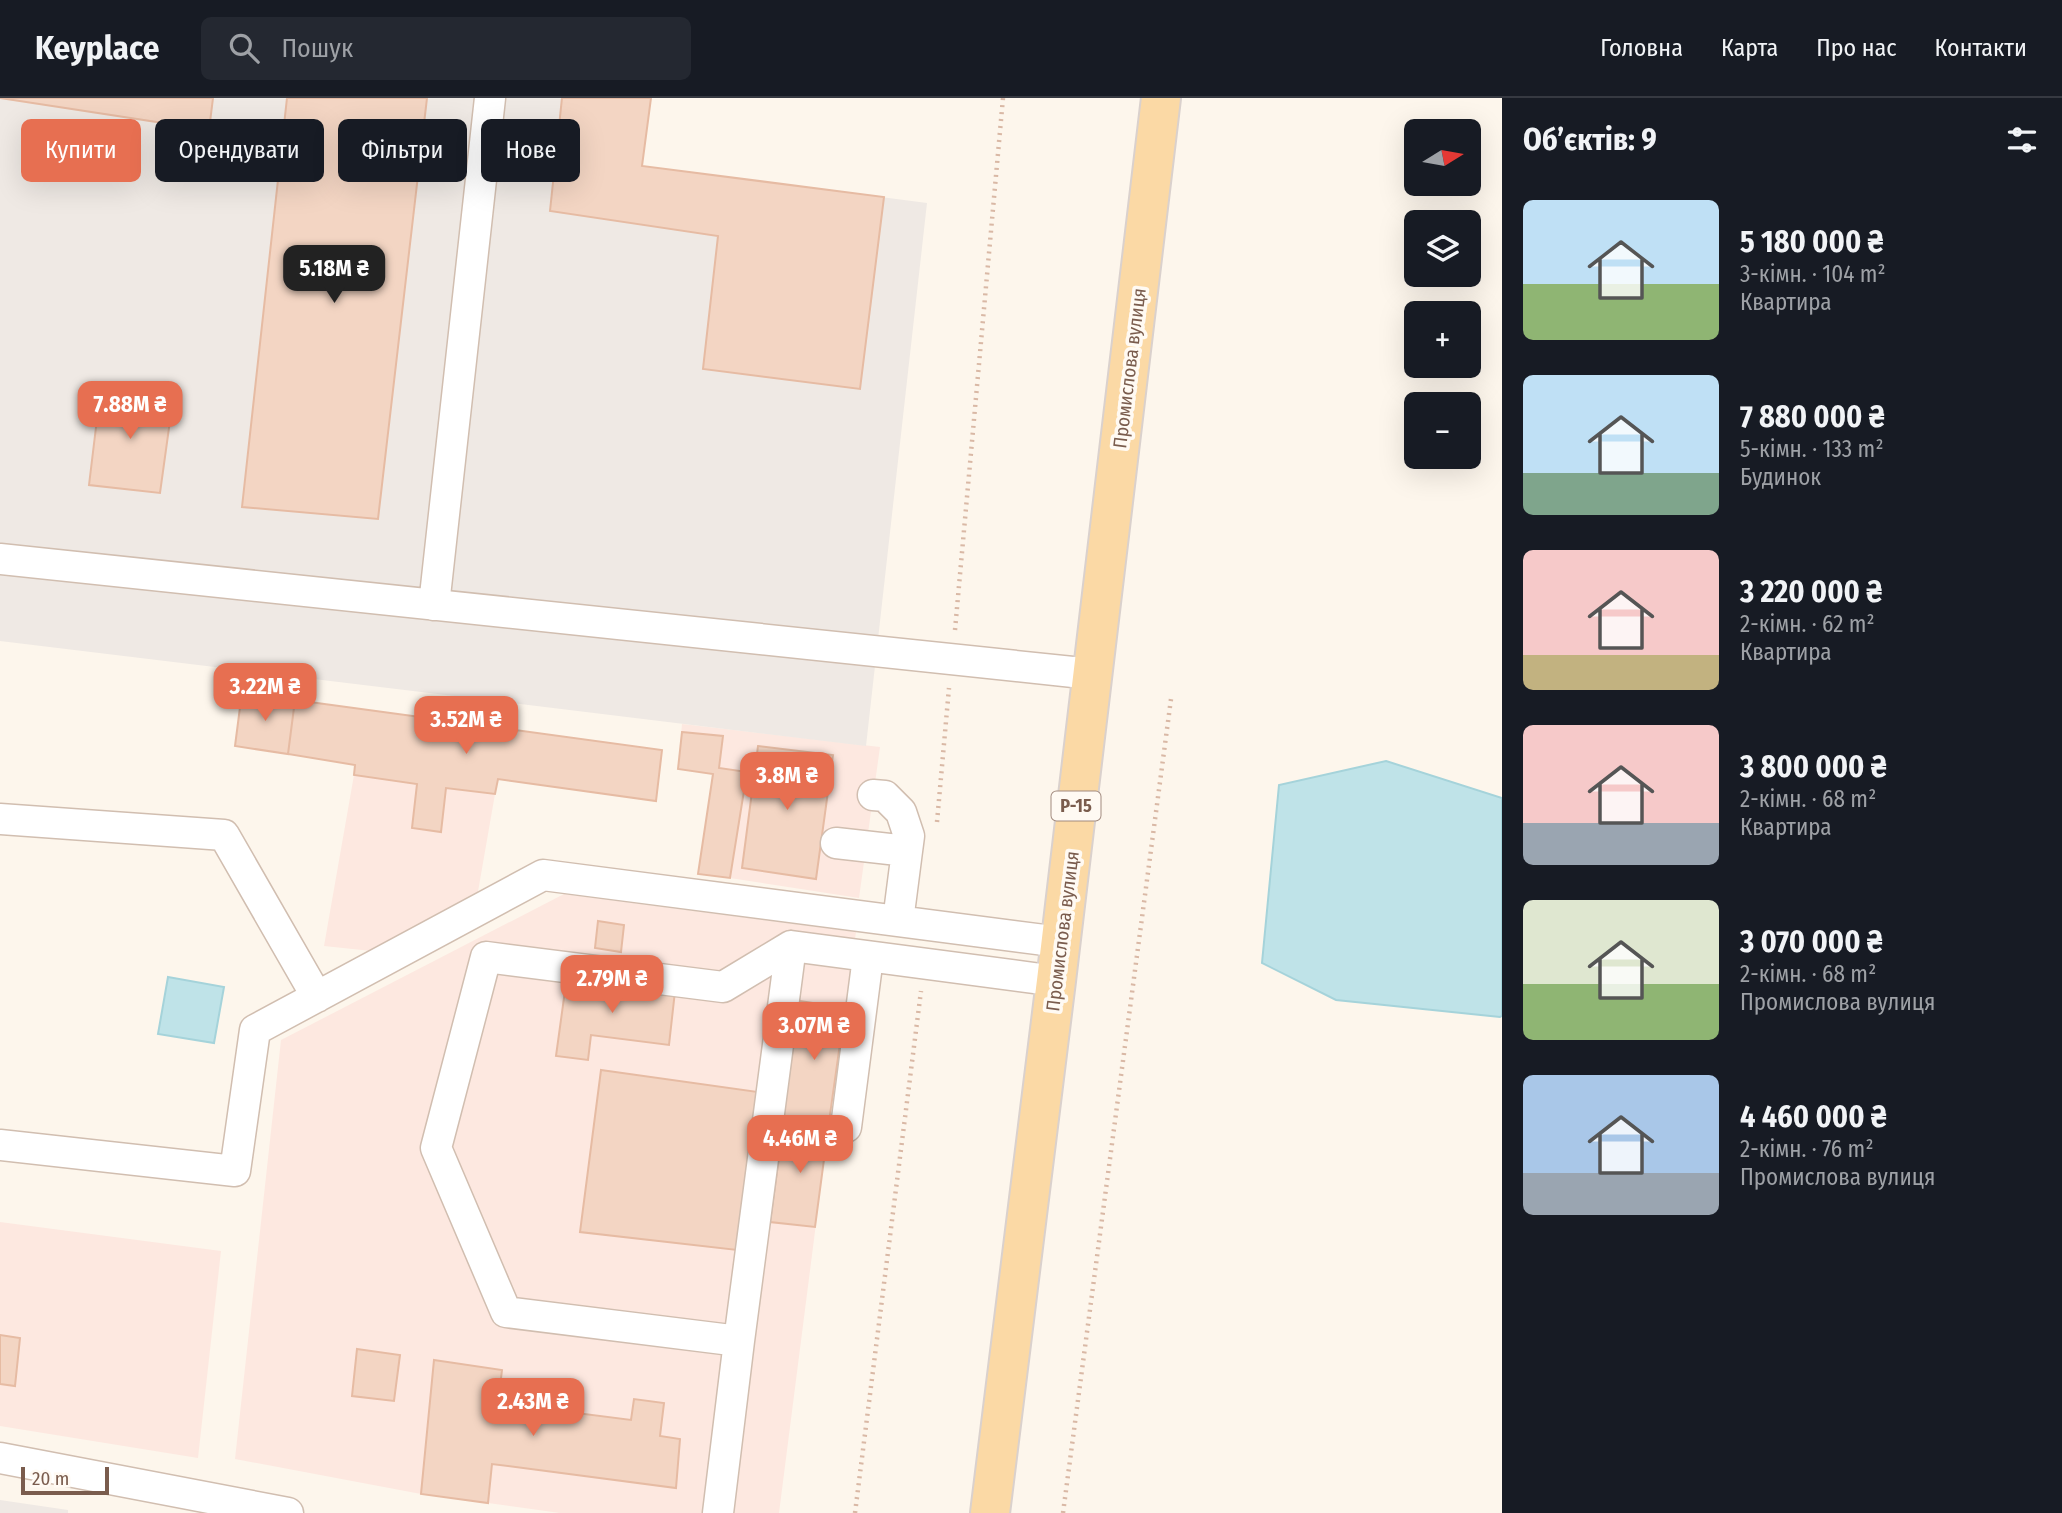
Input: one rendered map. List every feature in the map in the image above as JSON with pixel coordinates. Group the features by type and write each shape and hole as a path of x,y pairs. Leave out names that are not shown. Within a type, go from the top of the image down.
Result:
{"main road":[{"name":"Промислова вулиця","path":"989,1513 1056,981 1161,98"}],"lane":[{"path":"434,605 490,98"},
{"path":"0,559 1092,674"},
{"path":"873,795 885,796 901,812 909,836 898,921"},
{"path":"0,819 224,835 317,997"},
{"path":"836,843 907,852"},
{"path":"0,1144 235,1171 255,1030 543,875 1060,942"},
{"path":"739,1341 506,1312 436,1148 486,957 723,987 791,946 1056,981"},
{"path":"718,1513 791,946"},
{"path":"846,1127 868,957"},
{"path":"0,1458 288,1513"}],"path":[{"path":"936,832 1003,98"},
{"path":"1063,1513 1171,699"},
{"path":"855,1513 924,964"}],"shaded area":[{"path":"0,98 649,98 642,166 927,203 866,746 0,641"},
{"path":"682,724 880,747 859,898 730,878 713,774 678,769"},
{"path":"354,775 417,784 412,828 446,788 495,794 476,903 381,952 324,946"},
{"path":"564,894 856,932 779,1513 560,1513 488,1503 502,1370 434,1361 421,1494 235,1459 281,1040"},
{"path":"0,1222 221,1251 198,1458 0,1426"},
{"path":"0,1500 68,1510 68,1513 0,1513"}],"water":[{"path":"1386,761 1502,798 1500,1017 1336,1000 1262,963 1279,785"},
{"path":"168,977 224,987 214,1043 158,1034"}],"building":[{"path":"0,98 213,98 210,119 155,119 155,122"},
{"path":"287,98 427,98 425,119 338,119 338,182 417,182 378,519 242,507 278,182 324,182 324,119 285,119"},
{"path":"562,98 651,98 642,166 884,197 860,389 703,369 718,236 550,211 553,182 580,182 580,119 560,119"},
{"path":"101,386 173,399 160,493 89,485"},
{"path":"242,692 295,700 288,754 235,746"},
{"path":"295,700 662,750 656,801 498,779 495,794 446,788 441,832 412,828 417,784 354,775 355,765 288,754"},
{"path":"682,732 723,736 719,768 747,772 730,878 698,874 713,774 678,769"},
{"path":"758,746 833,755 816,879 742,868"},
{"path":"598,921 624,925 621,952 595,948"},
{"path":"567,976 675,991 669,1045 591,1035 588,1060 556,1056"},
{"path":"800,1001 845,1008 829,1122 783,1116"},
{"path":"601,1070 758,1092 737,1250 580,1232"},
{"path":"802,1118 829,1122 815,1227 770,1222 782,1135 800,1138"},
{"path":"0,1335 20,1338 15,1386 0,1384"},
{"path":"357,1349 400,1355 394,1401 352,1396"},
{"path":"434,1360 502,1370 498,1403 631,1420 634,1399 664,1403 660,1436 680,1439 676,1488 492,1464 488,1503 421,1494"}]}
